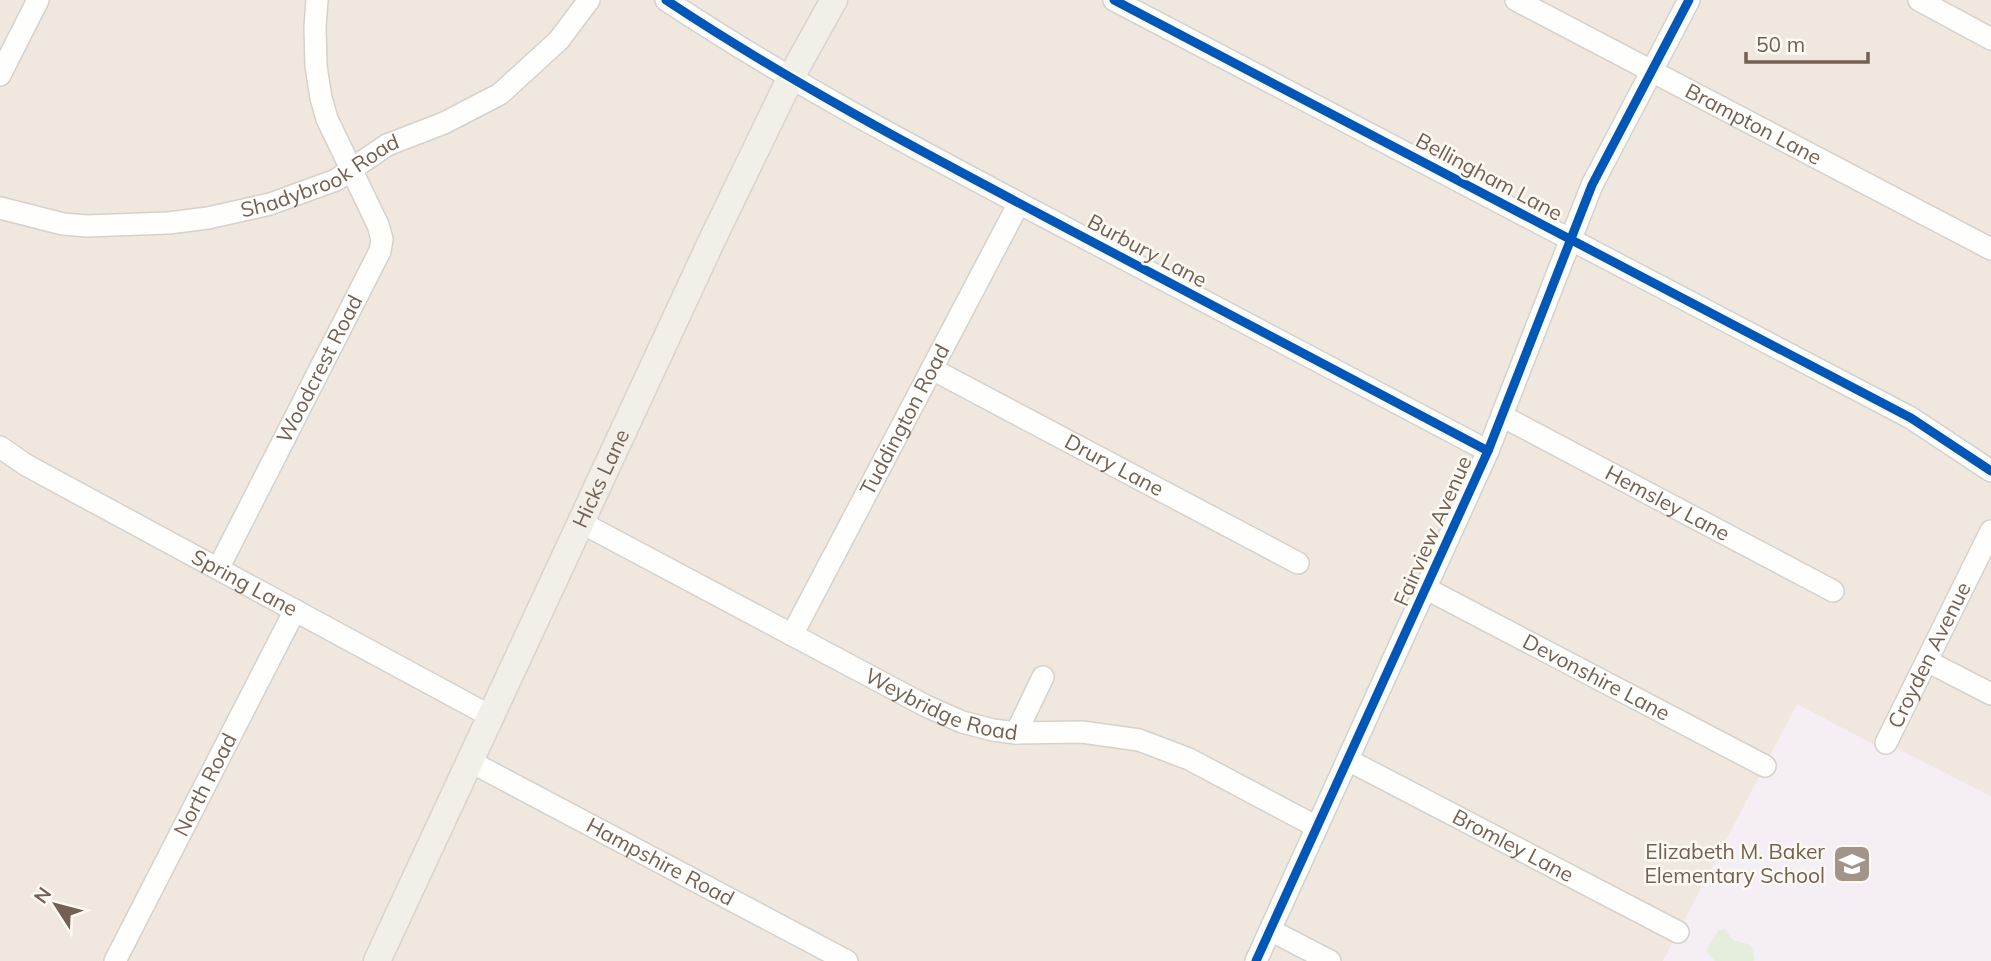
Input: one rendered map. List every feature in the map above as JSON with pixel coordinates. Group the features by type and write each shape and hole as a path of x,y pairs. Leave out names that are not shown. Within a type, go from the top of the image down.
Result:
{"main road":[{"name":"Hicks Lane","path":"377,961 713,238 790,79 834,0"}],"street":[{"path":"0,75 38,0"},
{"name":"Woodcrest Road","path":"219,567 380,251 382,239 378,225 327,119 321,98 316,66 317,0"},
{"name":"Shadybrook Road","path":"0,208 63,224 87,226 167,223 208,218 270,204 336,180 387,145 444,123 500,94 559,40 589,0"},
{"name":"Burbury Lane","path":"666,0 790,79 1488,451"},
{"name":"Bellingham Lane","path":"1114,0 1911,418 1991,471"},
{"name":"Brampton Lane","path":"1516,0 1991,249"},
{"name":"Fairview Avenue","path":"1256,961 1488,451 1570,239 1608,153 1689,0"},
{"path":"1919,0 1991,39"},
{"name":"Tuddington Road","path":"792,635 1019,203"},
{"name":"Drury Lane","path":"932,369 1298,563"},
{"name":"Hemsley Lane","path":"1502,416 1833,592"},
{"name":"Spring Lane","path":"0,447 26,465 492,717"},
{"name":"Weybridge Road","path":"582,523 926,706 962,722 1016,733 1082,732 1139,740 1189,759 1317,827"},
{"name":"Croyden Avenue","path":"1886,743 1991,531"},
{"name":"Devonshire Lane","path":"1427,589 1765,766"},
{"name":"North Road","path":"115,961 295,610"},
{"path":"1927,661 1991,694"},
{"path":"1016,733 1043,677"},
{"name":"Bromley Lane","path":"1348,760 1678,932"},
{"name":"Hampshire Road","path":"471,762 847,961"},
{"path":"1270,930 1330,961"}],"shaded area":[{"path":"0,0 1991,0 1991,961 0,961"},
{"name":"Elizabeth M. Baker Elementary School","path":"1797,704 1882,749 1886,743 1991,796 1991,961 1663,961"}],"green space":[{"path":"1725,929 1733,940 1751,945 1755,958 1753,961 1715,961 1706,951 1718,931"}],"cycle path":[{"path":"666,0 813,91 913,147 1488,451"},
{"path":"1114,0 1911,418 1991,471"},
{"path":"1256,961 1488,451 1592,185 1689,0"}],"place":[{"name":"Elizabeth M. Baker Elementary School","path":"1852,864"}]}
